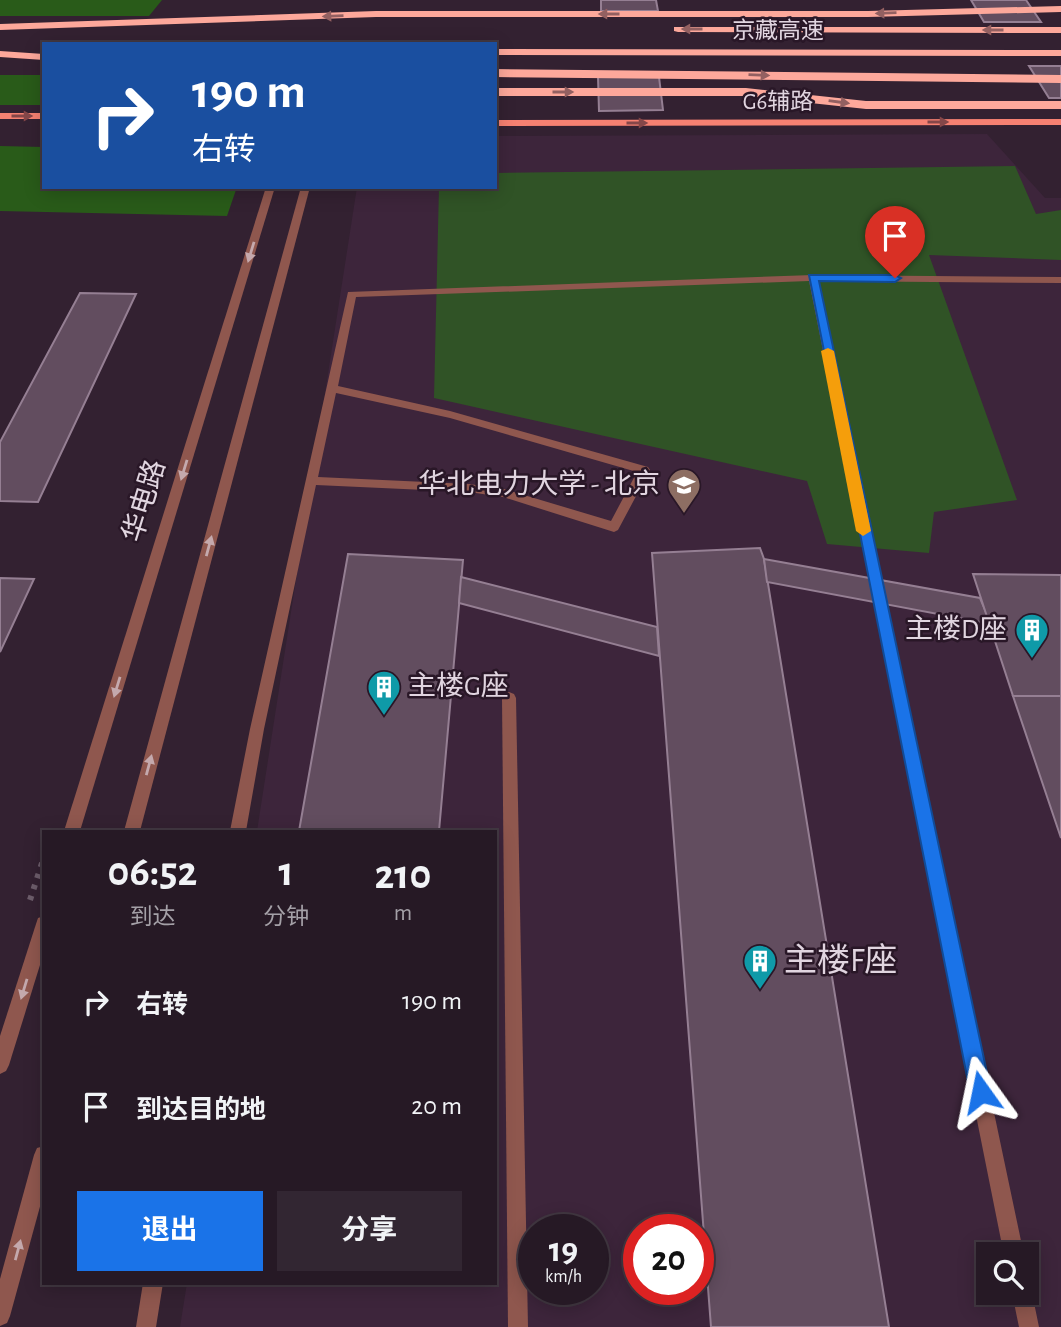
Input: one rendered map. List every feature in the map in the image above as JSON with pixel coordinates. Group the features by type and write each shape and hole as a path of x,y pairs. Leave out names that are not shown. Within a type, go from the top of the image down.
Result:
{"highway":[{"path":"376,15 487,2"},
{"path":"0,27 376,15 869,14 1061,9"},
{"path":"0,27 335,28"},
{"name":"京藏高速","path":"670,29 1061,30"},
{"path":"0,52 42,51"},
{"path":"0,52 42,57"},
{"name":"京藏高速","path":"497,52 1061,52"},
{"path":"497,73 747,75 845,79 1061,79"},
{"path":"497,92 746,92 866,106 1061,105"}],"main road":[{"path":"0,116 42,116"},
{"name":"G6辅路","path":"497,123 1061,122"}],"street":[{"name":"华电路","path":"72,830 270,189"},
{"path":"132,830 305,189"},
{"path":"237,830 352,294 813,278 1061,280"},
{"path":"813,278 1011,1242"},
{"path":"311,481 469,488 504,493 614,527 644,470 410,403 331,388"},
{"path":"509,698 518,1327"},
{"path":"0,1065 42,930"},
{"path":"0,1316 42,1162"},
{"path":"146,1327 153,1285"},
{"path":"1024,1305 1029,1327"}],"shaded area":[{"name":"华北电力大学 - 北京","path":"987,134 1045,198 1061,198 1061,1327 180,1327 187,1285 497,1285 497,830 257,830 357,189 497,189 497,136"}],"green space":[{"path":"0,0 162,0 149,16 0,16"},
{"path":"0,75 42,75 42,105 0,105"},
{"path":"0,146 42,147 42,189 236,189 227,216 0,211"},
{"path":"1015,166 1036,214 1061,210 1061,260 929,255 1017,500 934,512 929,553 827,544 807,481 434,398 439,189 497,189 497,173"}],"building":[{"path":"601,0 656,0 658,11 601,11"},
{"path":"971,0 1026,0 1041,22 984,22"},
{"path":"1029,66 1061,66 1061,98 1049,98"},
{"path":"598,77 659,77 663,110 599,111"},
{"path":"80,293 136,294 38,502 0,501 0,442"},
{"name":"主楼F座","path":"760,548 764,559 889,1327 711,1327 709,1305 714,1305 714,1214 702,1214 652,553"},
{"name":"主楼G座","path":"348,554 463,560 439,830 299,830"},
{"path":"764,559 980,598 991,624 767,582"},
{"name":"主楼D座","path":"973,574 1061,575 1061,696 1013,696"},
{"path":"461,577 657,627 659,656 459,603"},
{"path":"0,578 34,579 0,652"},
{"path":"1013,696 1061,696 1061,838"}],"slow traffic":[{"path":"828,351 863,531"}],"place":[{"name":"华北电力大学 - 北京","path":"684,515"},
{"name":"主楼D座","path":"1032,660"},
{"name":"主楼G座","path":"384,717"},
{"name":"主楼F座","path":"760,991"}],"route":[{"path":"895,278 813,278 981,1092"}]}
